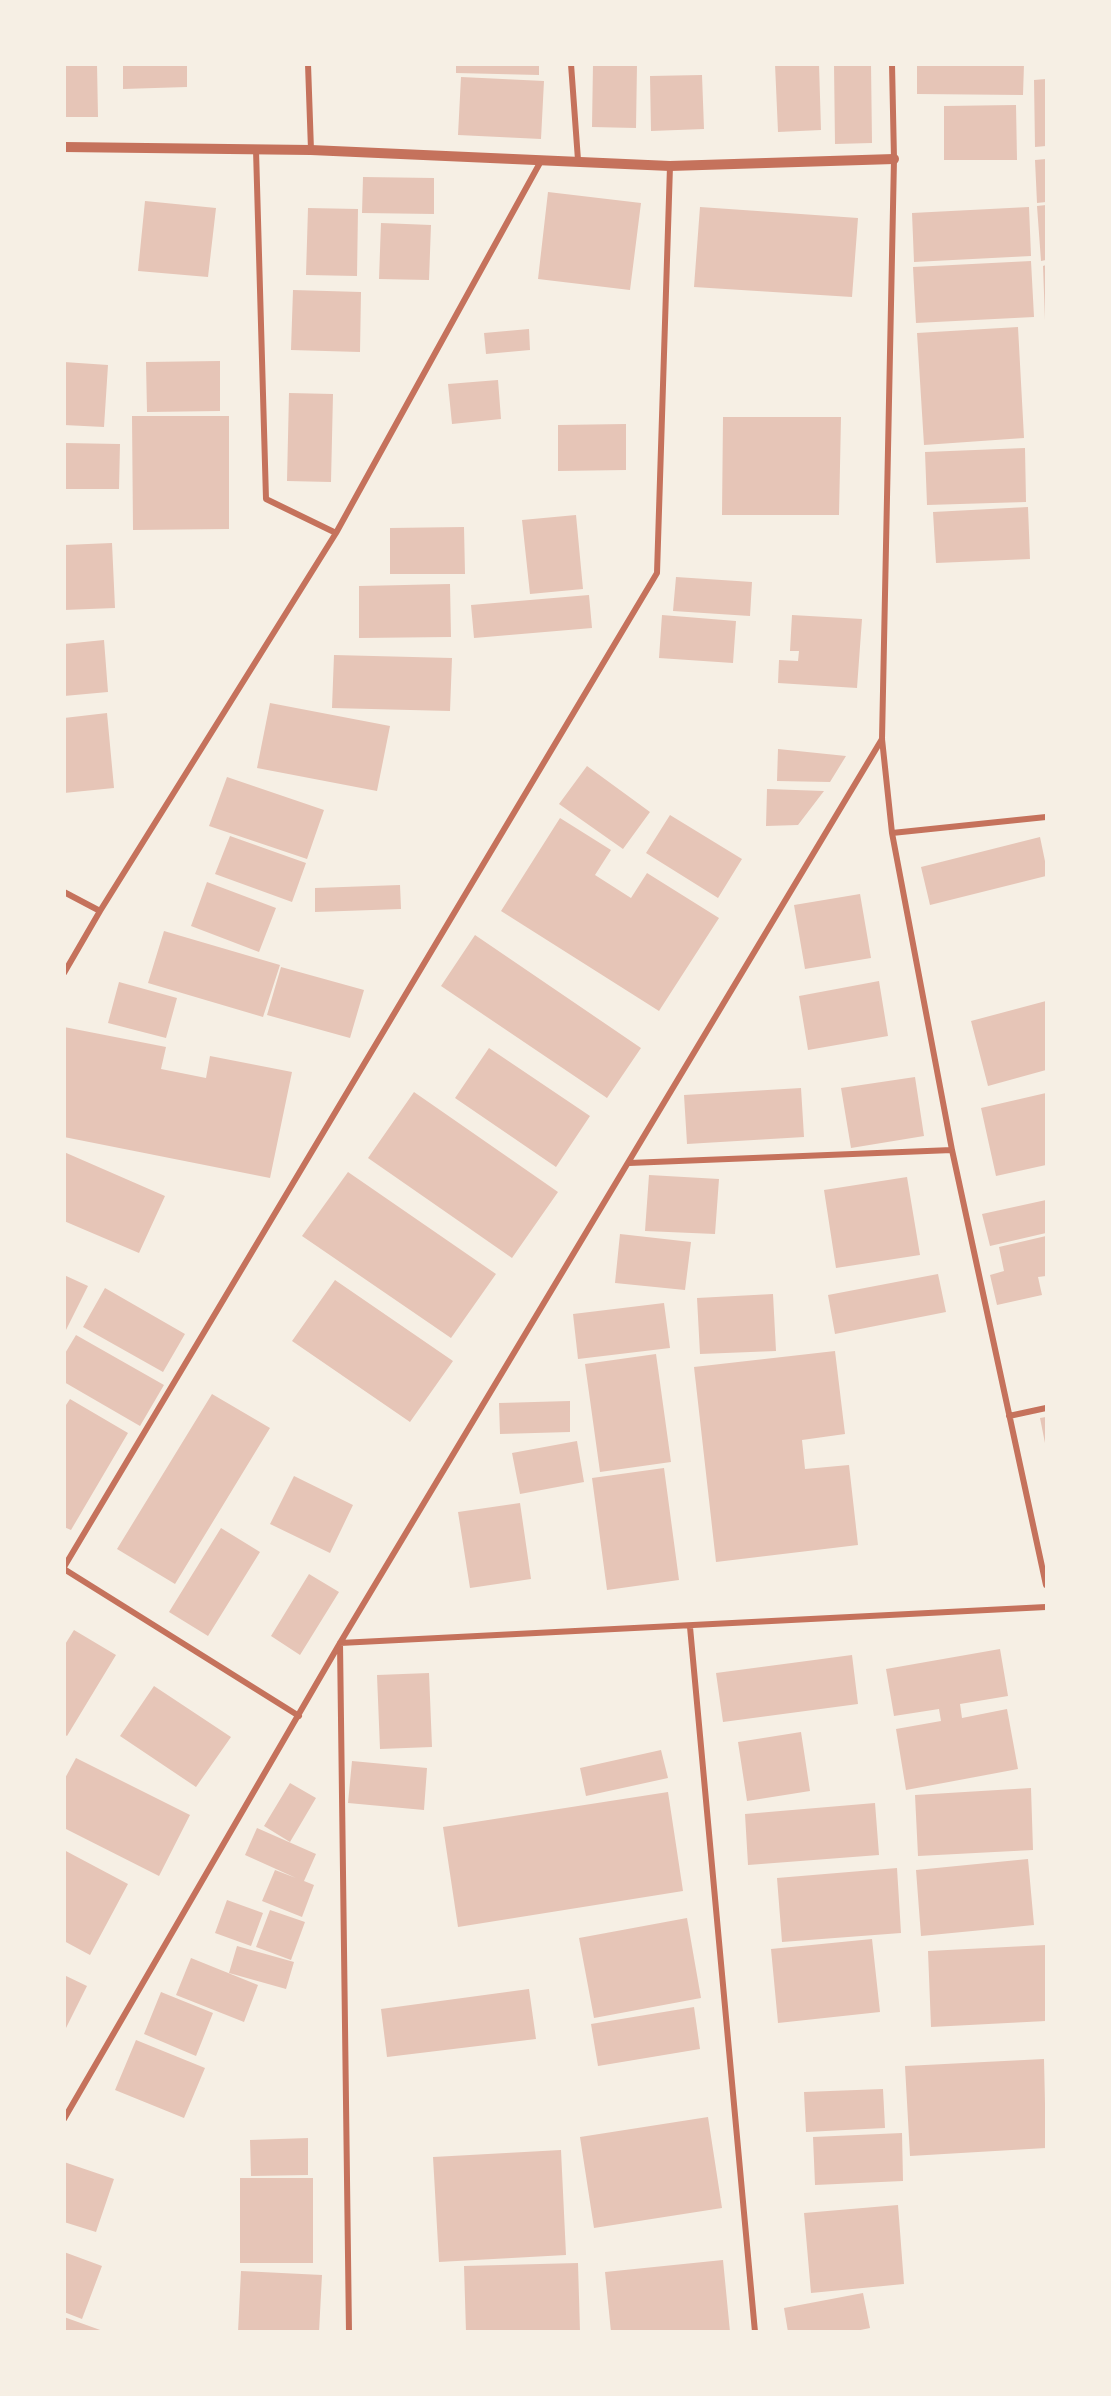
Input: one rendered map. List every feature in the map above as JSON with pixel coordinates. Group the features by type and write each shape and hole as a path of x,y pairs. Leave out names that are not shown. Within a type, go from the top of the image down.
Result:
{"street":[{"path":"308,64 311,150"},
{"path":"571,64 578,160"},
{"path":"892,64 894,159 882,739 891,833 952,1150 1047,1585"},
{"path":"64,147 311,150 541,161 578,160 670,166 894,159"},
{"path":"256,150 266,499 336,532"},
{"path":"64,972 336,532 541,161"},
{"path":"299,1716 64,1568 657,573 670,166"},
{"path":"64,2119 340,1643 882,739"},
{"path":"891,833 1047,817"},
{"path":"64,892 100,911"},
{"path":"629,1163 952,1150"},
{"path":"1010,1416 1047,1408"},
{"path":"340,1643 690,1627 1047,1607"},
{"path":"690,1627 755,2331"},
{"path":"340,1643 349,2331"}],"building":[{"path":"64,64 97,64 98,117 64,117"},
{"path":"123,64 187,64 187,87 123,89"},
{"path":"456,64 539,64 539,75 456,73"},
{"path":"593,64 637,64 636,128 592,127"},
{"path":"775,64 819,64 821,130 778,132"},
{"path":"834,64 871,64 872,143 835,144"},
{"path":"917,64 1024,64 1023,95 917,94"},
{"path":"702,75 704,129 651,131 650,76"},
{"path":"461,77 544,81 541,139 458,135"},
{"path":"1046,79 1046,146 1035,147 1034,80"},
{"path":"1016,105 1017,160 944,160 944,106"},
{"path":"1046,159 1046,202 1037,203 1035,160"},
{"path":"363,177 434,178 434,214 362,213"},
{"path":"548,192 641,203 630,290 538,279"},
{"path":"145,201 216,208 208,277 138,271"},
{"path":"1046,205 1046,260 1041,261 1037,206"},
{"path":"700,207 858,218 852,297 694,287"},
{"path":"1029,207 1031,256 914,262 912,213"},
{"path":"308,208 358,209 357,276 306,275"},
{"path":"381,223 431,225 429,280 379,279"},
{"path":"1031,261 1034,317 916,323 913,267"},
{"path":"1046,265 1046,320 1045,320 1043,266"},
{"path":"293,290 361,292 360,352 291,350"},
{"path":"1018,327 1024,438 924,445 917,333"},
{"path":"529,329 530,350 486,354 484,333"},
{"path":"220,361 220,411 147,412 146,362"},
{"path":"64,362 108,365 104,427 64,425"},
{"path":"498,380 501,419 452,424 448,384"},
{"path":"289,393 333,394 331,482 287,481"},
{"path":"132,416 229,416 229,529 133,530"},
{"path":"723,417 841,417 839,515 722,515"},
{"path":"626,424 626,470 558,471 558,425"},
{"path":"64,443 120,444 119,489 64,489"},
{"path":"1025,448 1026,502 927,505 925,452"},
{"path":"1028,507 1030,559 936,563 933,512"},
{"path":"576,515 583,589 530,594 522,520"},
{"path":"464,527 465,574 390,574 390,528"},
{"path":"112,543 115,608 64,610 64,545"},
{"path":"676,577 752,582 750,616 673,611"},
{"path":"450,584 451,637 359,638 359,586"},
{"path":"589,595 592,628 474,638 471,605"},
{"path":"662,615 736,621 733,663 659,658"},
{"path":"792,615 862,619 857,688 778,683 779,660 798,661 799,651 790,651"},
{"path":"104,640 108,692 64,696 64,644"},
{"path":"334,655 452,658 450,711 332,708"},
{"path":"270,703 390,726 377,791 257,768"},
{"path":"107,713 114,788 64,793 64,718"},
{"path":"778,749 846,756 830,782 777,781"},
{"path":"587,766 650,812 623,849 559,804"},
{"path":"227,777 324,810 307,859 209,826"},
{"path":"767,789 824,791 798,825 766,826"},
{"path":"670,815 742,859 718,898 646,853"},
{"path":"560,818 611,850 595,875 631,898 647,873 719,918 659,1011 501,911"},
{"path":"230,836 306,863 292,902 215,874"},
{"path":"1040,837 1046,876 930,905 921,867"},
{"path":"207,882 276,908 259,952 191,926"},
{"path":"400,885 401,909 315,912 315,888"},
{"path":"860,894 871,958 805,969 794,905"},
{"path":"164,931 280,965 263,1017 148,983"},
{"path":"475,935 641,1048 607,1098 441,986"},
{"path":"281,967 364,990 350,1038 267,1015"},
{"path":"879,981 888,1036 808,1050 799,996"},
{"path":"119,982 177,998 166,1038 108,1023"},
{"path":"1046,1001 1046,1070 988,1086 971,1021"},
{"path":"64,1027 166,1047 161,1069 206,1078 210,1056 292,1072 270,1178 64,1137"},
{"path":"489,1048 590,1116 556,1167 455,1098"},
{"path":"915,1077 924,1136 851,1148 841,1088"},
{"path":"801,1088 804,1137 687,1144 684,1095"},
{"path":"414,1092 558,1192 512,1258 368,1158"},
{"path":"1046,1093 1046,1165 996,1176 981,1108"},
{"path":"64,1152 165,1196 139,1253 64,1221"},
{"path":"348,1172 496,1274 451,1338 302,1236"},
{"path":"649,1175 719,1179 715,1234 645,1231"},
{"path":"907,1177 920,1255 836,1268 824,1190"},
{"path":"1046,1200 1046,1233 990,1246 982,1214"},
{"path":"620,1234 691,1242 685,1290 615,1283"},
{"path":"1046,1236 1046,1276 1038,1277 1042,1295 997,1305 990,1275 1004,1271 999,1247"},
{"path":"938,1274 946,1312 835,1334 828,1295"},
{"path":"64,1275 88,1286 64,1334"},
{"path":"335,1280 453,1361 410,1422 292,1341"},
{"path":"105,1288 185,1334 163,1372 83,1327"},
{"path":"773,1294 776,1351 700,1354 697,1298"},
{"path":"664,1303 670,1348 578,1359 573,1314"},
{"path":"76,1335 164,1385 140,1426 64,1382 64,1355"},
{"path":"835,1351 845,1434 802,1440 805,1469 849,1465 858,1545 716,1562 694,1367"},
{"path":"656,1354 671,1462 600,1472 585,1364"},
{"path":"212,1394 270,1428 175,1584 117,1549"},
{"path":"70,1399 128,1433 71,1530 64,1527 64,1408"},
{"path":"570,1401 570,1432 500,1434 499,1403"},
{"path":"1046,1417 1046,1442 1045,1443 1040,1418"},
{"path":"577,1441 584,1482 520,1494 512,1453"},
{"path":"664,1468 679,1580 607,1590 592,1478"},
{"path":"294,1476 353,1505 330,1553 270,1524"},
{"path":"520,1503 531,1579 470,1588 458,1512"},
{"path":"221,1528 260,1552 208,1636 169,1612"},
{"path":"309,1574 339,1592 300,1655 271,1636"},
{"path":"74,1630 116,1655 67,1736 64,1734 64,1646"},
{"path":"1000,1649 1008,1696 960,1704 962,1718 1007,1709 1018,1769 906,1790 896,1729 941,1721 939,1709 894,1716 886,1669"},
{"path":"852,1655 858,1704 723,1722 716,1673"},
{"path":"429,1673 432,1747 380,1749 377,1675"},
{"path":"154,1686 231,1737 196,1787 120,1736"},
{"path":"801,1732 810,1791 747,1801 738,1742"},
{"path":"661,1750 668,1778 586,1796 580,1768"},
{"path":"76,1758 190,1815 159,1876 64,1828 64,1780"},
{"path":"352,1761 427,1768 424,1810 348,1803"},
{"path":"290,1783 316,1798 290,1842 264,1826"},
{"path":"1031,1788 1033,1850 918,1856 915,1795"},
{"path":"668,1792 683,1891 458,1927 443,1827"},
{"path":"875,1803 879,1855 748,1865 745,1814"},
{"path":"257,1828 316,1854 304,1881 314,1885 302,1917 262,1901 275,1870 296,1878 245,1855"},
{"path":"64,1850 128,1884 90,1955 64,1941"},
{"path":"1028,1859 1034,1925 921,1936 916,1870"},
{"path":"897,1868 901,1933 782,1942 777,1878"},
{"path":"227,1900 263,1913 251,1946 215,1933"},
{"path":"270,1910 305,1922 291,1960 256,1947"},
{"path":"687,1918 701,1998 594,2018 579,1938"},
{"path":"872,1939 880,2012 778,2023 771,1949"},
{"path":"1046,1945 1046,2021 931,2027 928,1951"},
{"path":"237,1946 294,1962 286,1989 229,1973"},
{"path":"191,1958 258,1985 244,2022 176,1995"},
{"path":"64,1975 87,1986 64,2032"},
{"path":"529,1989 536,2039 387,2057 381,2009"},
{"path":"161,1992 213,2013 196,2056 144,2034"},
{"path":"694,2007 700,2049 598,2066 591,2024"},
{"path":"136,2040 205,2068 184,2118 115,2090"},
{"path":"1044,2059 1046,2148 910,2156 905,2066"},
{"path":"883,2089 885,2128 806,2132 804,2092"},
{"path":"708,2117 722,2208 594,2228 580,2137"},
{"path":"902,2133 903,2181 815,2185 813,2137"},
{"path":"308,2138 308,2175 251,2176 250,2140"},
{"path":"561,2150 566,2255 439,2262 433,2157"},
{"path":"64,2162 114,2179 96,2232 64,2222"},
{"path":"240,2178 313,2178 313,2263 240,2263"},
{"path":"898,2205 904,2284 811,2293 804,2213"},
{"path":"64,2252 102,2266 82,2319 64,2312"},
{"path":"723,2260 730,2332 611,2332 605,2272"},
{"path":"578,2263 580,2332 466,2332 464,2266"},
{"path":"241,2271 322,2275 319,2332 238,2332"},
{"path":"863,2293 870,2328 851,2332 788,2332 784,2308"},
{"path":"64,2317 103,2331 103,2332 64,2332"}]}
